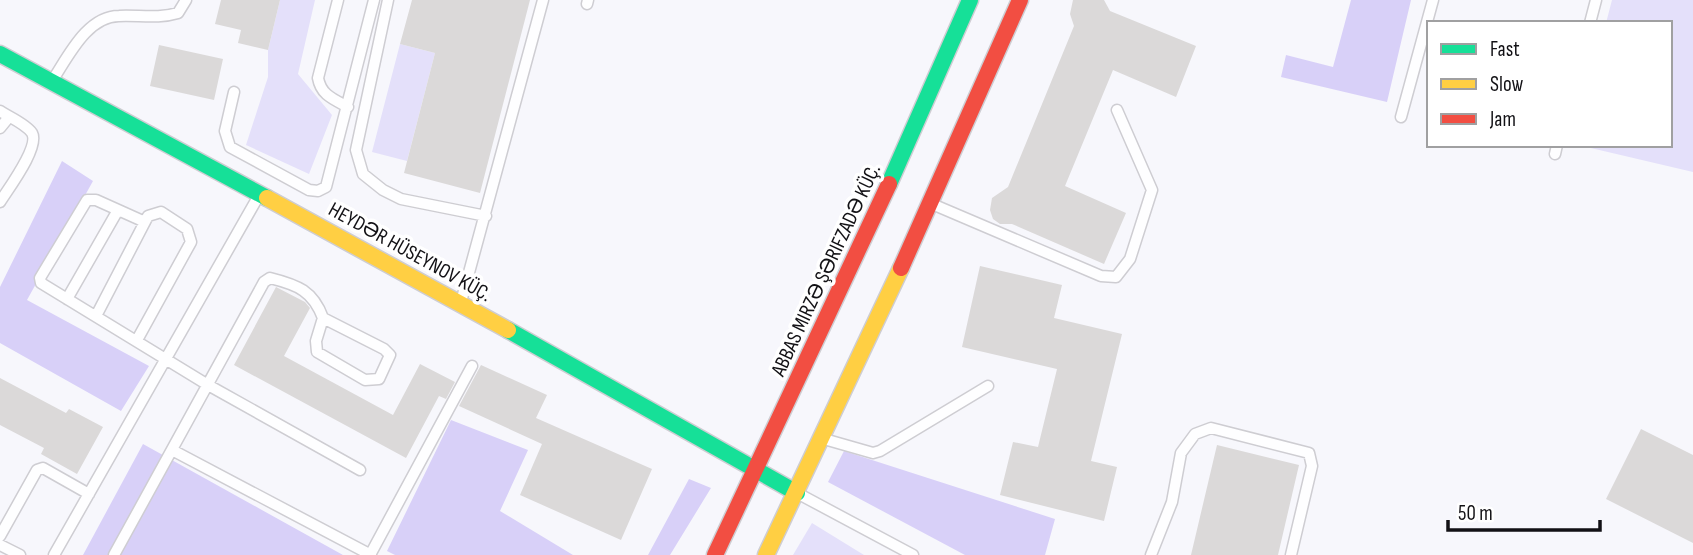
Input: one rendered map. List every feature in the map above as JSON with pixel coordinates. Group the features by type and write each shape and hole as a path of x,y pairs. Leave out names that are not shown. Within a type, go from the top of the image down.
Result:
{"main road":[{"name":"ABBAS MIRZƏ ŞƏRIFZADƏ KÜÇ.","path":"715,555 757,471 970,0"},
{"path":"766,555 823,439 931,204 1020,0"},
{"name":"HEYDƏR HÜSEYNOV KÜÇ.","path":"0,54 461,303 797,493"}],"lane":[{"path":"51,81 95,21 117,15 164,17 178,13 186,0"},
{"path":"338,0 318,78 320,88 326,95 348,107"},
{"path":"234,92 225,131 230,147 309,190 318,191 326,187 374,0"},
{"path":"388,0 356,149 363,174 383,190 401,199 486,216"},
{"path":"461,303 543,0"},
{"path":"1427,21 1433,0"},
{"path":"1591,21 1596,0"},
{"path":"1401,117 1427,22"},
{"path":"931,204 1101,276 1116,277 1130,259 1152,190 1117,110"},
{"path":"0,128 5,114 31,132 33,148 0,202"},
{"path":"54,555 260,194"},
{"path":"145,222 96,200 83,204 40,278 45,287 208,385 360,470"},
{"path":"66,299 118,210"},
{"path":"96,316 145,222 153,213 161,212 187,229 191,242 136,340"},
{"path":"114,555 264,282 271,278 313,297 323,318 384,349 390,355 379,379 365,380 317,352 316,341 323,318"},
{"path":"172,450 370,555 472,366"},
{"path":"823,439 873,453 880,451 988,386"},
{"path":"1151,555 1172,502 1181,453 1195,434 1211,428 1308,453 1312,466 1291,555"},
{"path":"0,536 37,470 43,468 89,495"},
{"path":"797,493 913,555"},
{"path":"0,545 20,555"}],"shaded area":[{"path":"280,0 315,0 298,74 332,115 309,174 246,145 268,77 268,50"},
{"path":"1351,0 1411,0 1387,102 1281,77 1286,55 1333,67"},
{"path":"1612,0 1693,0 1693,172 1587,147 1672,147 1672,21 1607,21"},
{"path":"400,44 435,53 407,161 372,152"},
{"path":"62,161 93,181 27,300 149,366 121,411 0,343 0,287"},
{"path":"451,420 528,450 500,511 573,555 395,555 387,551"},
{"path":"143,444 343,555 83,555"},
{"path":"844,451 1055,519 1045,555 965,555 828,482"},
{"path":"689,479 711,488 670,555 648,555"},
{"path":"812,523 864,555 793,555"}],"building":[{"path":"221,0 280,0 268,50 238,43 241,30 215,24"},
{"path":"412,0 530,0 480,193 404,173 435,53 400,44"},
{"path":"1073,0 1104,0 1110,11 1196,46 1176,97 1113,70 1065,186 1126,213 1104,264 1012,224 1000,224 993,219 990,210 992,198 1008,187 1074,26 1070,14"},
{"path":"159,45 223,59 214,100 150,86"},
{"path":"980,266 1062,285 1054,318 1122,334 1091,461 1117,467 1104,521 1000,495 1013,442 1038,447 1057,369 962,347"},
{"path":"276,287 305,302 310,308 284,356 393,415 420,364 455,382 446,399 439,396 406,458 234,365"},
{"path":"481,365 547,395 536,418 652,469 621,540 520,495 542,444 459,406"},
{"path":"0,378 66,413 69,409 103,427 77,474 41,454 44,448 0,425"},
{"path":"1641,429 1693,455 1693,543 1606,499"},
{"path":"1217,445 1299,465 1278,555 1191,555"}],"traffic: fast":[{"path":"889,184 970,0"},
{"path":"0,54 267,198"},
{"path":"508,330 797,493"}],"traffic: slow":[{"path":"267,198 508,330"},
{"path":"766,555 901,268"}],"traffic: jam":[{"path":"901,268 1020,0"},
{"path":"715,555 889,184"}]}
